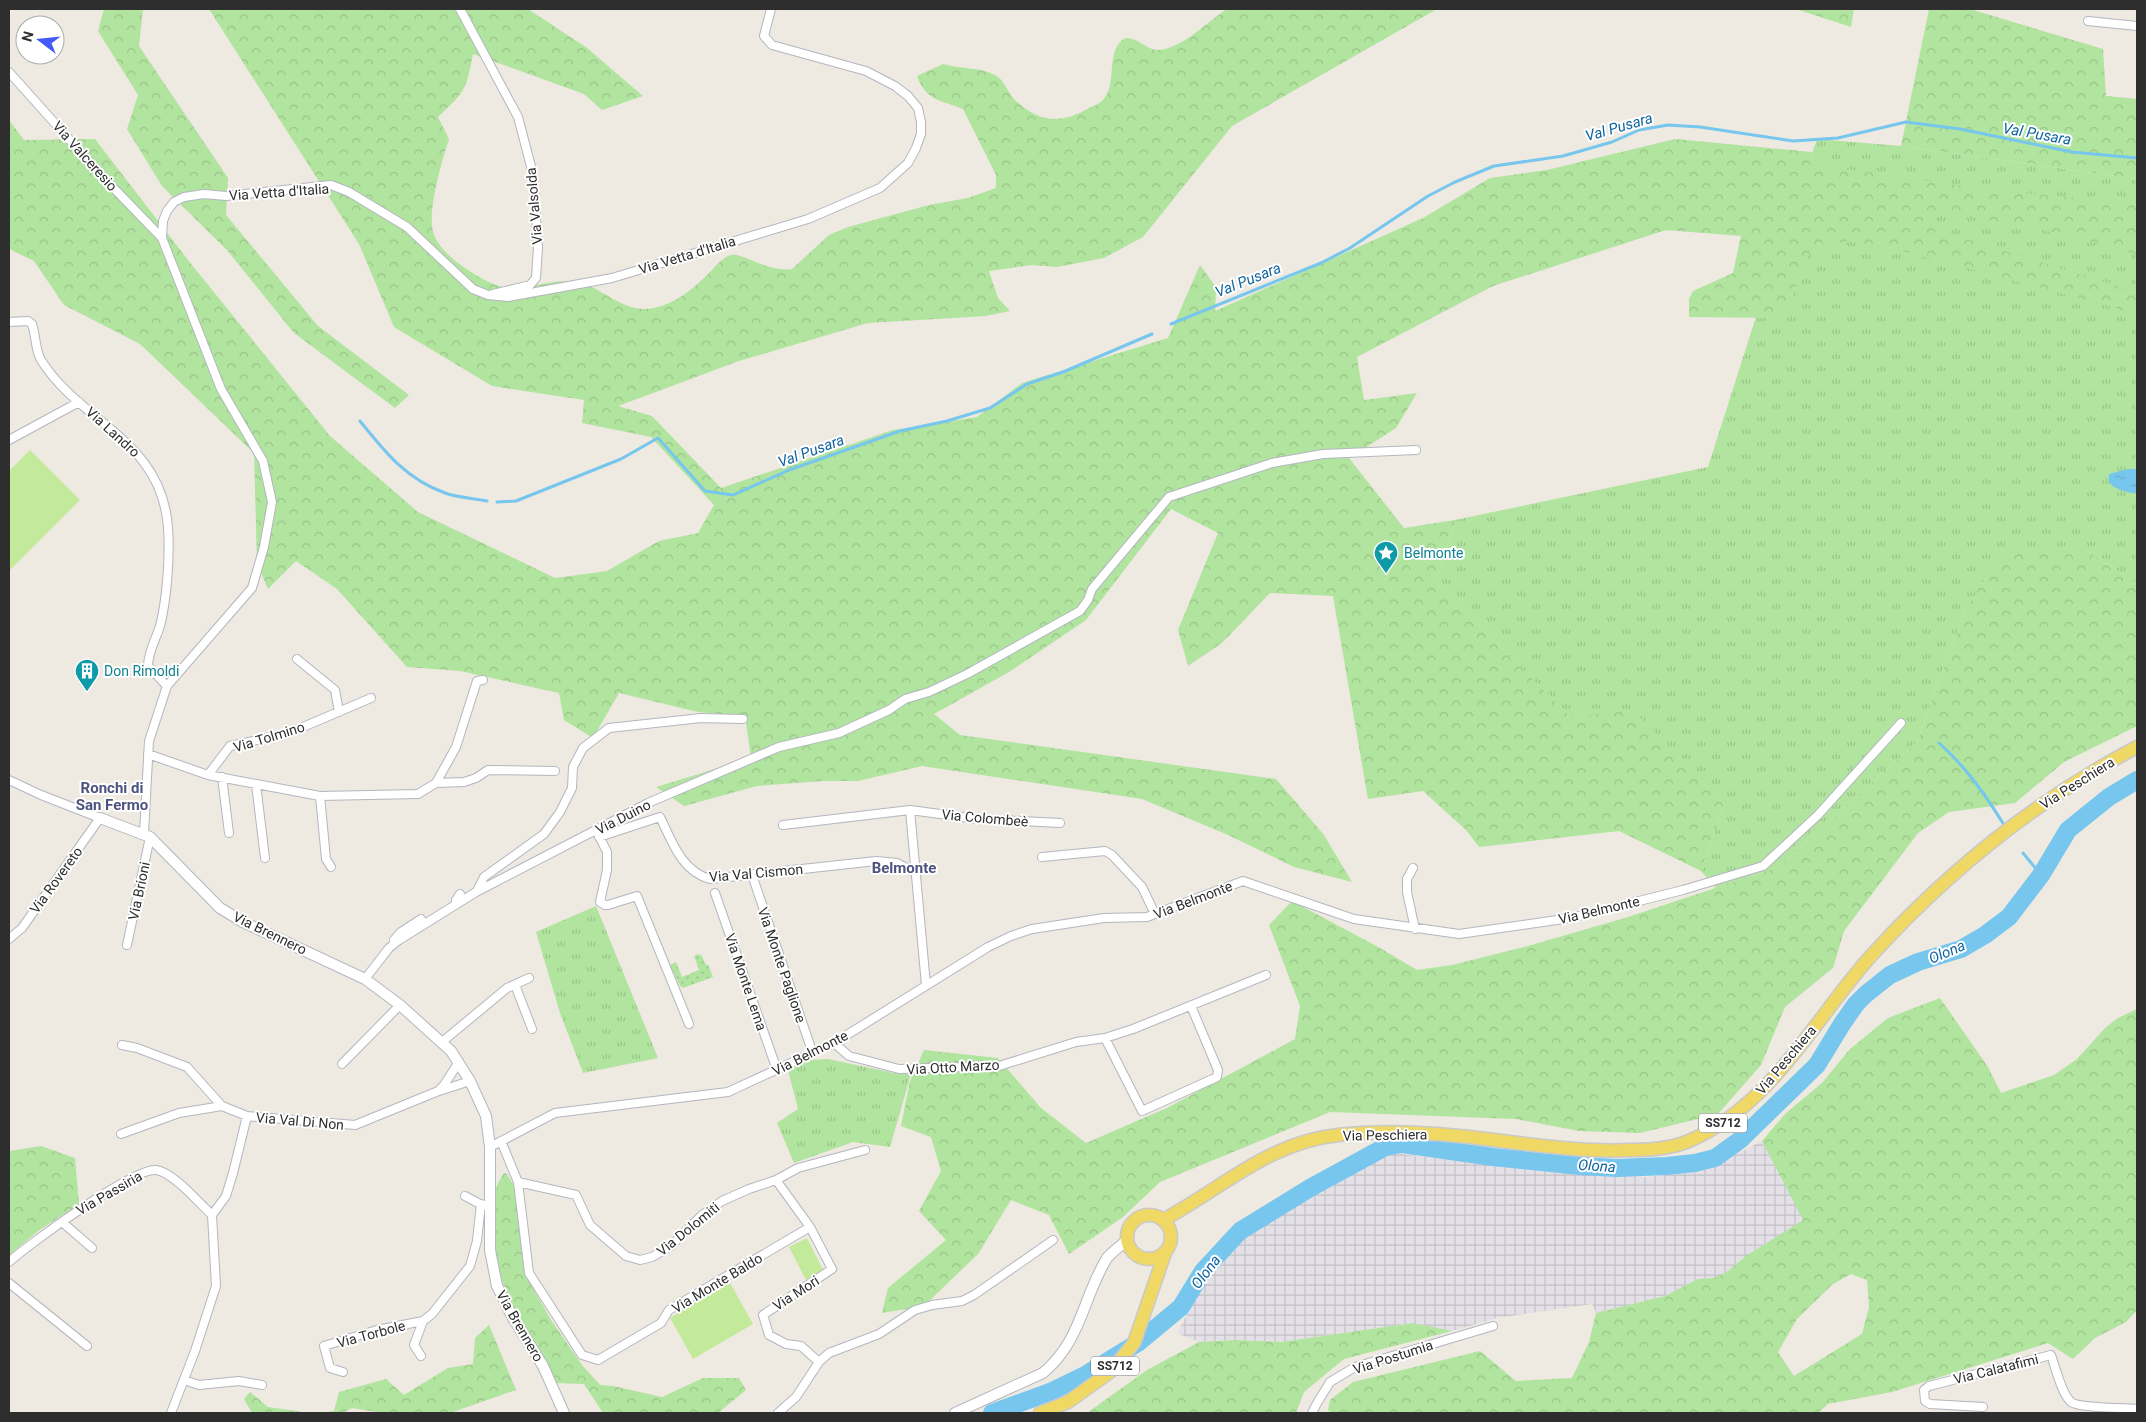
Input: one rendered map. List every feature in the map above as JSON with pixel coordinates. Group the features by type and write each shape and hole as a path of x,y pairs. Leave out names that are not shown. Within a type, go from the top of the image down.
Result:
{"main road":[{"name":"Via Peschiera","path":"1163,1220 1184,1209 1216,1186 1264,1157 1300,1144 1336,1135 1420,1132 1595,1152 1656,1149 1687,1142 1724,1123 1750,1103 1775,1078 1836,997 1869,959 1954,872 2043,803 2103,765 2137,747"},
{"name":"Via Peschiera","path":"1154,1288 1171,1234 1184,1209"},
{"path":"1154,1288 1141,1258 1129,1244 1130,1227 1138,1218 1151,1216 1163,1220 1171,1234"},
{"path":"1141,1258 1154,1259 1165,1252"},
{"name":"SS712","path":"1040,1413 1068,1402 1110,1372 1134,1343 1154,1288"}],"street":[{"name":"Via Valsolda","path":"460,9 518,117 533,174 538,246 536,278 530,285 488,295"},
{"name":"Via Vetta d'Italia","path":"147,835 149,741 167,686 252,588 264,547 272,502 263,461 221,389 162,238 163,221 167,210 174,202 184,197 204,194 226,196 331,185 349,192 407,227 473,289 488,295 508,297 612,278 808,219 880,188 898,174 912,156 921,134 921,122 918,108 908,96 895,86 866,71 772,45 764,36 771,9"},
{"path":"2088,21 2137,26"},
{"name":"Via Valceresio","path":"9,72 102,176 162,238"},
{"name":"Via Landro","path":"9,322 28,321 32,324 40,359 80,402 116,432 141,457 160,489 168,527 168,567 160,624 148,666 167,686"},
{"path":"9,440 80,402"},
{"name":"Via Duino","path":"365,979 389,948 456,904 476,892 598,833 648,803 778,748 839,733 889,710 905,698 929,692 967,674 1080,611 1088,600 1092,589 1146,522 1169,497 1272,463 1323,454 1416,450"},
{"path":"297,659 335,690 339,712"},
{"path":"436,783 456,747 477,681 484,680"},
{"name":"Via Tolmino","path":"208,775 230,746 289,732 371,698"},
{"path":"476,892 484,877 544,834 560,812 572,788 573,768 583,748 609,728 701,718 742,719"},
{"name":"Via Belmonte","path":"490,1146 555,1113 728,1092 834,1043 988,947 1011,936 1032,929 1104,918 1147,918 1243,881 1354,920 1459,934 1571,918 1683,890 1763,866 1818,815 1901,724"},
{"path":"148,754 208,775 320,796 418,794 436,783 464,782 476,778 488,770 555,771"},
{"path":"222,777 229,833"},
{"path":"9,780 41,795 100,818"},
{"path":"256,784 265,858"},
{"path":"320,796 326,859 330,867"},
{"path":"910,810 926,986"},
{"name":"Via Colombeè","path":"783,825 910,810 978,819 1060,824"},
{"name":"Via Val Cismon","path":"598,833 660,816 687,867 702,877 710,879 876,862 897,863 917,873"},
{"name":"Via Brennero","path":"100,818 147,835 220,908 243,922 365,979 400,1004 442,1042 459,1062 486,1116 490,1146 485,1205 490,1250 497,1286 512,1318 543,1366 564,1413"},
{"name":"Via Rovereto","path":"9,940 22,928 100,818"},
{"path":"598,833 607,852 607,870 600,902 608,905 636,896 689,1024"},
{"name":"Via Brioni","path":"127,945 147,835"},
{"path":"1042,857 1105,852 1112,855 1142,887 1155,914"},
{"path":"1413,868 1407,879 1415,929"},
{"name":"Via Monte Paglione","path":"752,875 813,1054"},
{"name":"Via Monte Lema","path":"715,893 777,1070"},
{"path":"456,904 460,894"},
{"path":"389,948 401,932 421,919"},
{"name":"Via Otto Marzo","path":"834,1043 849,1056 899,1070 999,1066 1076,1042 1105,1038 1191,1006 1266,975"},
{"path":"442,1042 507,988 529,978"},
{"path":"515,985 532,1029"},
{"path":"342,1064 400,1004"},
{"path":"1105,1038 1142,1111 1217,1078 1218,1070 1191,1006"},
{"name":"Via Val Di Non","path":"122,1045 137,1048 187,1067 222,1106 247,1116 349,1126 436,1092 470,1081"},
{"name":"Via Val Di Non","path":"436,1092 444,1085 459,1062"},
{"path":"121,1134 179,1113 222,1106"},
{"name":"Via Val Di Non","path":"212,1215 226,1196 247,1116"},
{"path":"501,1141 518,1182"},
{"name":"Via Dolomiti","path":"518,1182 576,1195 590,1225 626,1256 640,1260 652,1257 671,1246 702,1215 722,1201 776,1180 798,1168 865,1150"},
{"name":"Via Passiria","path":"9,1262 83,1207 144,1172 156,1170 166,1173 212,1215"},
{"name":"Via Mori","path":"776,1180 810,1227 832,1270 763,1315 769,1335 786,1344 801,1346 819,1362"},
{"name":"Via Monte Baldo","path":"518,1182 529,1273 582,1355 598,1360 661,1323 669,1310 810,1227"},
{"path":"465,1196 485,1205"},
{"name":"Via Torbole","path":"343,1372 330,1368 324,1346 378,1330 423,1321 432,1314 470,1266 485,1205"},
{"path":"171,1413 216,1286 212,1215"},
{"name":"Via Passiria","path":"62,1222 92,1248"},
{"path":"778,1413 796,1397 819,1362 830,1353 879,1334 915,1310 932,1305 962,1301 974,1295 1053,1240"},
{"path":"955,1413 1043,1373 1052,1365 1063,1353 1071,1339 1098,1275 1109,1256 1129,1244"},
{"path":"9,1283 87,1346"},
{"name":"Via Torbole","path":"421,1356 414,1345 423,1321"},
{"name":"Via Postumia","path":"1312,1413 1330,1382 1354,1367 1494,1326"},
{"name":"Via Calatafimi","path":"1983,1407 1930,1404 1925,1402 1924,1390 1929,1386 2051,1355 2066,1395 2071,1402 2082,1406 2137,1409"},
{"path":"184,1380 200,1385 239,1381 262,1386"}],"shaded area":[{"path":"1762,1141 1804,1220 1746,1256 1728,1271 1714,1278 1698,1279 1665,1296 1596,1313 1592,1304 1497,1318 1452,1331 1413,1323 1281,1342 1235,1340 1199,1342 1177,1333 1212,1268 1249,1234 1382,1156 1392,1153 1522,1168 1645,1177 1700,1172"}],"green space":[{"path":"104,9 143,9 139,46 228,178 226,215 318,326 409,395 395,408 294,333 227,250 162,186 127,129 138,95 98,31"},
{"path":"209,9 528,9 587,48 643,96 602,110 584,94 473,54 463,90 438,117 449,139 433,201 432,225 434,235 440,246 455,261 494,284 517,288 561,281 577,282 623,304 643,309 662,306 678,299 698,284 728,256 742,256 765,266 792,269 829,235 848,227 929,205 968,198 996,188 996,175 963,109 930,95 917,76 943,64 989,72 1001,80 1016,101 1034,114 1051,119 1060,119 1070,117 1102,101 1110,86 1115,51 1125,38 1134,39 1149,48 1157,50 1166,49 1185,40 1227,9 1437,9 1232,126 1143,237 1104,258 1057,267 1032,265 989,271 998,298 1010,311 986,316 868,323 739,361 618,406 652,416 721,488 893,430 977,417 1022,383 1168,338 1200,265 1216,287 1215,311 1423,218 1490,178 1547,170 1675,139 1812,152 1810,164 1992,190 2137,203 2137,255 2078,237 1945,211 1931,218 1931,228 2137,292 2137,317 2117,308 1891,248 1847,241 1812,249 1799,278 1786,318 1689,317 1689,299 1693,291 1733,273 1741,236 1666,230 1493,286 1357,357 1364,400 1417,393 1396,428 1349,458 1404,528 1455,520 1436,584 1570,716 1634,711 1724,805 1701,871 1619,831 1479,847 1466,830 1423,791 1368,799 1333,596 1270,593 1222,643 1188,666 1178,630 1218,533 1171,509 1086,620 1009,672 934,714 960,735 1276,779 1324,835 1352,882 1294,867 1228,835 1142,799 922,766 858,781 822,781 757,786 684,806 656,787 751,758 745,716 698,712 619,693 593,738 564,720 559,693 460,671 407,667 337,589 296,561 268,589 257,563 254,453 140,344 64,305 34,261 9,249 9,120 24,140 95,139 188,260 330,436 418,512 555,578 607,571 659,541 698,533 714,505 651,437 582,423 584,400 492,386 394,327 359,244"},
{"path":"1796,9 1854,9 1851,27"},
{"path":"1929,9 1970,9 2103,49 2106,96 2137,99 2137,179 1901,146"},
{"path":"1817,139 1901,146 2137,179 2137,584 2089,552 1965,610 1917,742 1779,867 1716,888 1701,871 1724,805 1634,712 1570,716 1436,584 1455,520 1708,467 1763,295"},
{"path":"30,450 80,500 9,571 9,471"},
{"path":"2002,551 2089,552 2137,584 2137,726 2064,762 2015,803 1949,812 1918,833 1844,931 1833,968 1785,1007 1761,1065 1718,1114 1640,1133 1579,1131 1516,1119 1330,1112 1160,1182 1123,1217 1069,1254 1049,1215 1011,1200 978,1254 924,1306 882,1313 888,1288 946,1240 919,1211 941,1171 931,1137 901,1126 910,1081 924,1050 998,1058 1041,1108 1086,1143 1167,1108 1295,1039 1300,1006 1269,925 1292,901 1417,970 1452,965 1528,946 1628,917 1779,867 1917,742 1965,610"},
{"path":"596,906 658,1058 583,1073 560,1013 536,932"},
{"path":"698,954 700,956 701,954 706,965 708,964 713,977 683,988 680,986 670,965 676,962 682,977 699,970 694,956"},
{"path":"1940,998 1988,1067 2001,1093 2054,1075 2077,1059 2105,1028 2118,1018 2137,1009 2137,1310 2126,1322 2095,1338 2073,1359 2048,1343 1892,1392 1828,1404 1818,1413 1333,1413 1328,1410 1330,1400 1353,1382 1480,1351 1516,1381 1572,1378 1589,1342 1596,1313 1665,1296 1698,1279 1714,1278 1728,1271 1746,1256 1803,1220 1762,1141 1786,1113 1822,1083 1850,1049 1888,1018","holes":["1851,1274 1867,1280 1869,1307 1862,1334 1794,1376 1778,1352 1797,1319 1833,1284"]},
{"path":"828,1059 899,1074 911,1074 890,1147 853,1142 794,1163 777,1123 798,1109 788,1070 809,1060"},
{"path":"41,1146 75,1158 79,1204 38,1231 9,1255 9,1151"},
{"path":"504,1173 507,1174 514,1186 525,1274 551,1320 582,1365 600,1385 662,1397 703,1378 739,1378 746,1390 718,1413 603,1413 584,1384 556,1383 511,1303 499,1268 494,1235 495,1192"},
{"path":"807,1238 823,1270 806,1280 789,1247"},
{"path":"729,1281 753,1324 693,1359 670,1318"},
{"path":"1413,1323 1452,1331 1344,1359 1304,1392 1296,1413 1087,1413 1147,1370 1199,1342 1235,1340 1281,1342"},
{"path":"489,1325 516,1390 450,1413 382,1413 352,1408 343,1413 315,1413 334,1411 339,1392 386,1379 404,1395 448,1368 473,1364 475,1338"},
{"path":"250,1392 268,1407 310,1413 252,1413 244,1399"}],"water":[{"path":"2128,469 2137,469 2137,493 2130,493 2114,487 2109,482 2109,474"}],"waterway":[{"name":"Val Pusara","path":"1171,324 1321,263 1350,248 1428,196 1455,182 1494,166 1563,156 1612,142 1639,130 1668,125 1700,127 1793,141 1838,138 1906,122 1960,129 2072,152 2137,158"},
{"name":"Val Pusara","path":"497,502 516,501 621,459 658,438 705,491 733,495 789,470 900,431 947,421 990,408 1027,384 1063,372 1152,334"},
{"name":"Val Pusara","path":"360,421 388,454 419,480 450,495 487,501"},
{"path":"1939,743 1976,783 2006,828"},
{"name":"Olona","path":"992,1413 1050,1392 1087,1374 1139,1342 1181,1307 1203,1271 1240,1231 1310,1188 1385,1147 1402,1144 1493,1157 1617,1168 1667,1166 1695,1163 1715,1158 1740,1140 1817,1065 1842,1024 1856,1004 1866,994 1890,975 1918,962 1961,949 1985,935 2009,917 2041,875 2068,830 2109,797 2137,780"},
{"path":"2023,853 2041,875"}],"place":[{"name":"Belmonte","path":"1386,574"},
{"name":"Don Rimoldi","path":"87,692"}],"district":[{"name":"Ronchi di San Fermo","path":"112,796"},
{"name":"Belmonte","path":"904,868"}]}
